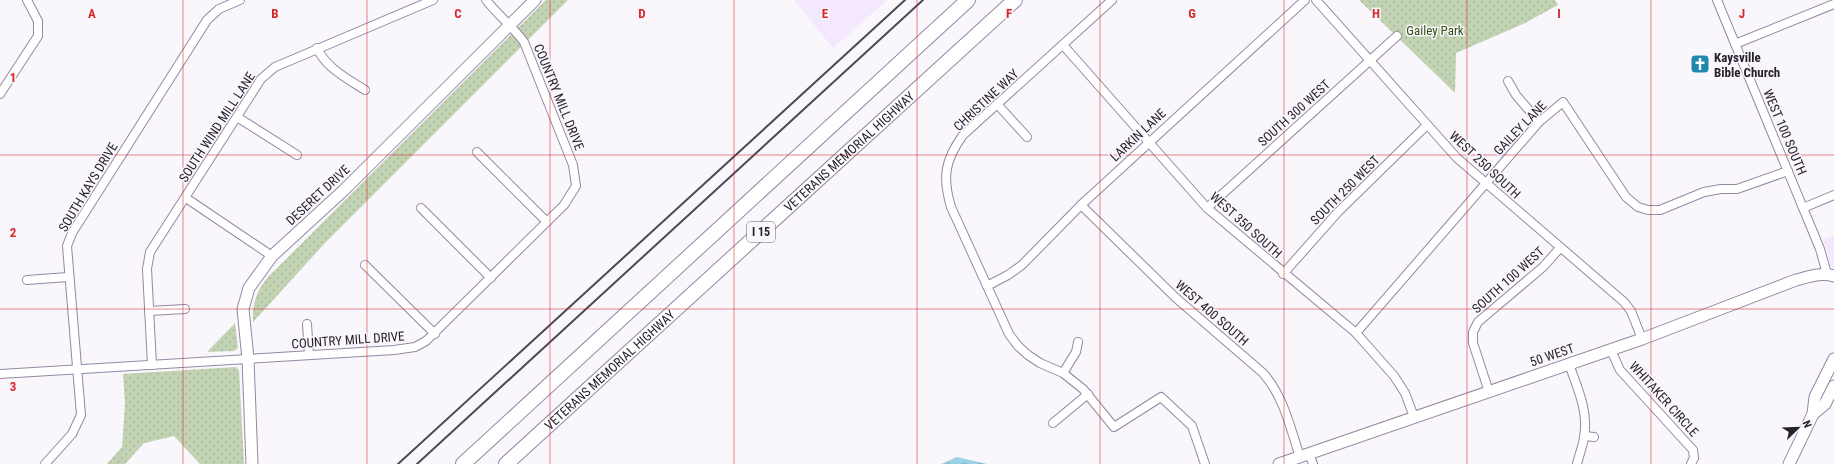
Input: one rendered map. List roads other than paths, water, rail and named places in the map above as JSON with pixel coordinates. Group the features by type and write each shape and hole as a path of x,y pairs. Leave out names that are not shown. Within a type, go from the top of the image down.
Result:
{"highway":[{"name":"I 15","path":"463,464 968,0"},
{"name":"VETERANS MEMORIAL HIGHWAY","path":"506,464 1015,0"}],"street":[{"path":"0,94 38,36 38,21 27,0"},
{"name":"SOUTH KAYS DRIVE","path":"45,464 72,434 81,415 78,368 68,277 67,246 72,233 207,20 219,9 240,0"},
{"name":"SOUTH WIND MILL LANE","path":"152,365 147,269 150,252 186,198 260,79 275,67 433,0"},
{"path":"486,0 510,26"},
{"name":"DESERET DRIVE","path":"252,464 248,359 243,309 249,288 272,256 344,190 535,0"},
{"name":"CHRISTINE WAY","path":"1112,0 963,135 948,161 946,191 951,207 1009,334 1018,346 1040,363 1063,373 1083,388 1114,427 1161,397 1192,426 1205,464"},
{"name":"LARKIN LANE","path":"988,286 1022,265 1081,205 1148,142 1305,0"},
{"name":"WEST 250 SOUTH","path":"1316,0 1457,158 1624,302 1631,311 1642,339"},
{"name":"WEST 100 SOUTH","path":"1717,0 1830,275"},
{"path":"1735,44 1834,4"},
{"name":"COUNTRY MILL DRIVE","path":"0,374 78,368 310,356 394,350 415,347 435,334 564,205 576,186 573,165 524,42 510,26"},
{"name":"SOUTH 300 WEST","path":"1207,208 1397,36"},
{"name":"WEST 350 SOUTH","path":"1063,45 1207,208 1283,274 1356,333 1394,376 1406,393 1414,417"},
{"path":"317,48 328,65 365,90"},
{"path":"1508,81 1516,95 1539,122"},
{"name":"GAILEY LANE","path":"1356,333 1539,122 1563,102 1626,197 1638,206 1648,210 1660,210 1704,192 1721,189 1737,189 1788,171"},
{"path":"998,104 1027,137"},
{"path":"237,117 297,155"},
{"name":"SOUTH 250 WEST","path":"1283,274 1338,212 1427,125"},
{"path":"478,152 547,222"},
{"path":"1803,208 1834,195"},
{"path":"186,198 272,256"},
{"name":"WEST 400 SOUTH","path":"1081,205 1176,298 1263,373 1274,386 1281,399 1304,455"},
{"path":"421,208 491,278"},
{"name":"SOUTH 100 WEST","path":"1489,392 1473,343 1473,332 1478,322 1543,267 1560,248"},
{"path":"365,265 435,334"},
{"name":"50 WEST","path":"1279,464 1642,339 1796,280 1814,275 1830,275"},
{"path":"27,280 68,277"},
{"path":"149,311 185,309"},
{"path":"307,324 310,356"},
{"path":"1063,373 1076,352 1078,342"},
{"name":"WHITAKER CIRCLE","path":"1611,350 1620,370 1693,450 1694,458 1691,464"},
{"path":"1790,464 1813,414 1815,397 1834,358"},
{"path":"1569,364 1582,403 1585,423 1585,436 1577,464"},
{"path":"1813,414 1825,404 1834,386"},
{"path":"1053,423 1088,394"},
{"path":"1585,436 1594,437"},
{"path":"1304,455 1313,464"}],"water":[{"path":"957,457 987,464 941,464"}],"railway":[{"path":"398,464 905,0"},
{"path":"417,464 923,0"}],"place":[{"name":"Kaysville Bible Church","path":"1700,64"}],"park label":[{"name":"Gailey Park","path":"1435,30"}]}
